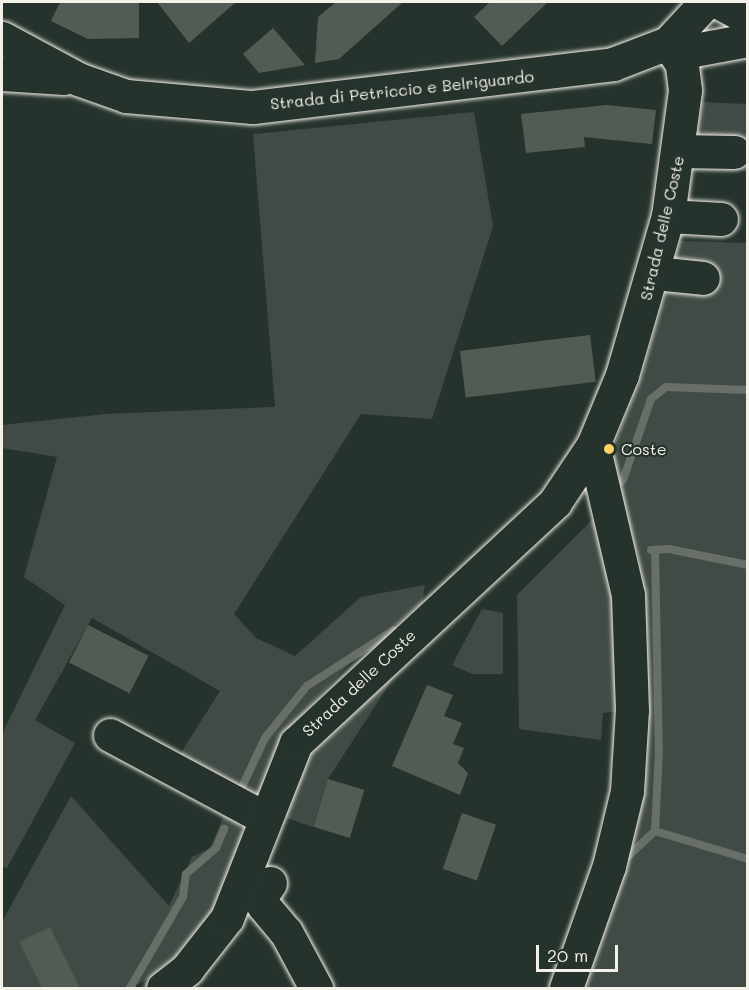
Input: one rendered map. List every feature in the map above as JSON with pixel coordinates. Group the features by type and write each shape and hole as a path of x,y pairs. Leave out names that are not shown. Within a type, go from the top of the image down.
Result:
{"street":[{"name":"Strada di Petriccio e Belriguardo","path":"2,74 78,79 159,102 253,107 582,69 633,59 668,43 706,2"},
{"path":"718,2 747,18"},
{"name":"Strada di Petriccio e Belriguardo","path":"2,38 78,79"},
{"path":"668,43 694,50 747,40"},
{"name":"Strada delle Coste","path":"163,988 187,969 226,918 296,743 555,502 593,445 622,375 655,273 668,216 679,151 685,76 668,43"},
{"path":"679,151 734,153"},
{"path":"668,216 721,219"},
{"path":"655,273 703,278"},
{"path":"566,988 616,834 627,790 632,710 628,595 593,445"},
{"path":"110,735 265,818"},
{"path":"270,884 262,895 263,905 286,933 316,988"}],"shaded area":[{"path":"701,102 747,104 747,171 694,166"},
{"path":"474,112 493,226 432,419 361,414 234,614 256,638 295,656 361,597 425,585 422,603 346,667 289,730 258,793 245,793 179,756 220,691 92,618 35,720 75,743 7,868 2,867 2,734 65,605 24,577 57,457 2,448 2,425 105,414 275,407 253,134"},
{"path":"680,241 747,243 747,988 577,988 643,716 639,559 611,471 612,451 642,375"},
{"path":"599,513 605,530 623,711 603,713 601,740 519,729 517,595"},
{"path":"482,609 503,613 503,674 472,674 452,665"},
{"path":"403,663 328,779 313,827 281,816 314,741"},
{"path":"71,796 169,906 192,857 210,848 227,808 242,829 242,840 209,920 166,970 130,988 2,988 2,922"}],"building":[{"path":"60,2 139,2 139,38 88,39 51,21"},
{"path":"157,2 236,2 189,43"},
{"path":"336,2 403,2 339,59 315,63 318,17"},
{"path":"490,2 548,2 502,46 474,17"},
{"path":"273,28 305,65 259,73 243,54"},
{"path":"606,105 656,110 652,144 584,137 585,147 526,153 521,114"},
{"path":"590,335 596,382 466,398 460,351"},
{"path":"88,625 149,656 130,693 69,662"},
{"path":"427,685 453,695 444,716 462,723 453,744 464,748 458,763 468,773 460,795 392,766"},
{"path":"328,779 364,790 350,838 313,827"},
{"path":"462,813 496,825 477,881 443,869"},
{"path":"50,927 80,988 42,988 19,942"}],"waterway":[{"path":"614,488 623,480 651,399 666,387 748,390"},
{"path":"651,550 669,549 748,565"},
{"path":"655,550 659,750 655,831 748,859"},
{"path":"242,787 265,738 307,686 394,630"},
{"path":"130,988 183,897 186,874 216,848 224,829"},
{"path":"626,858 655,831"}],"place":[{"name":"Coste","path":"609,449"}]}
